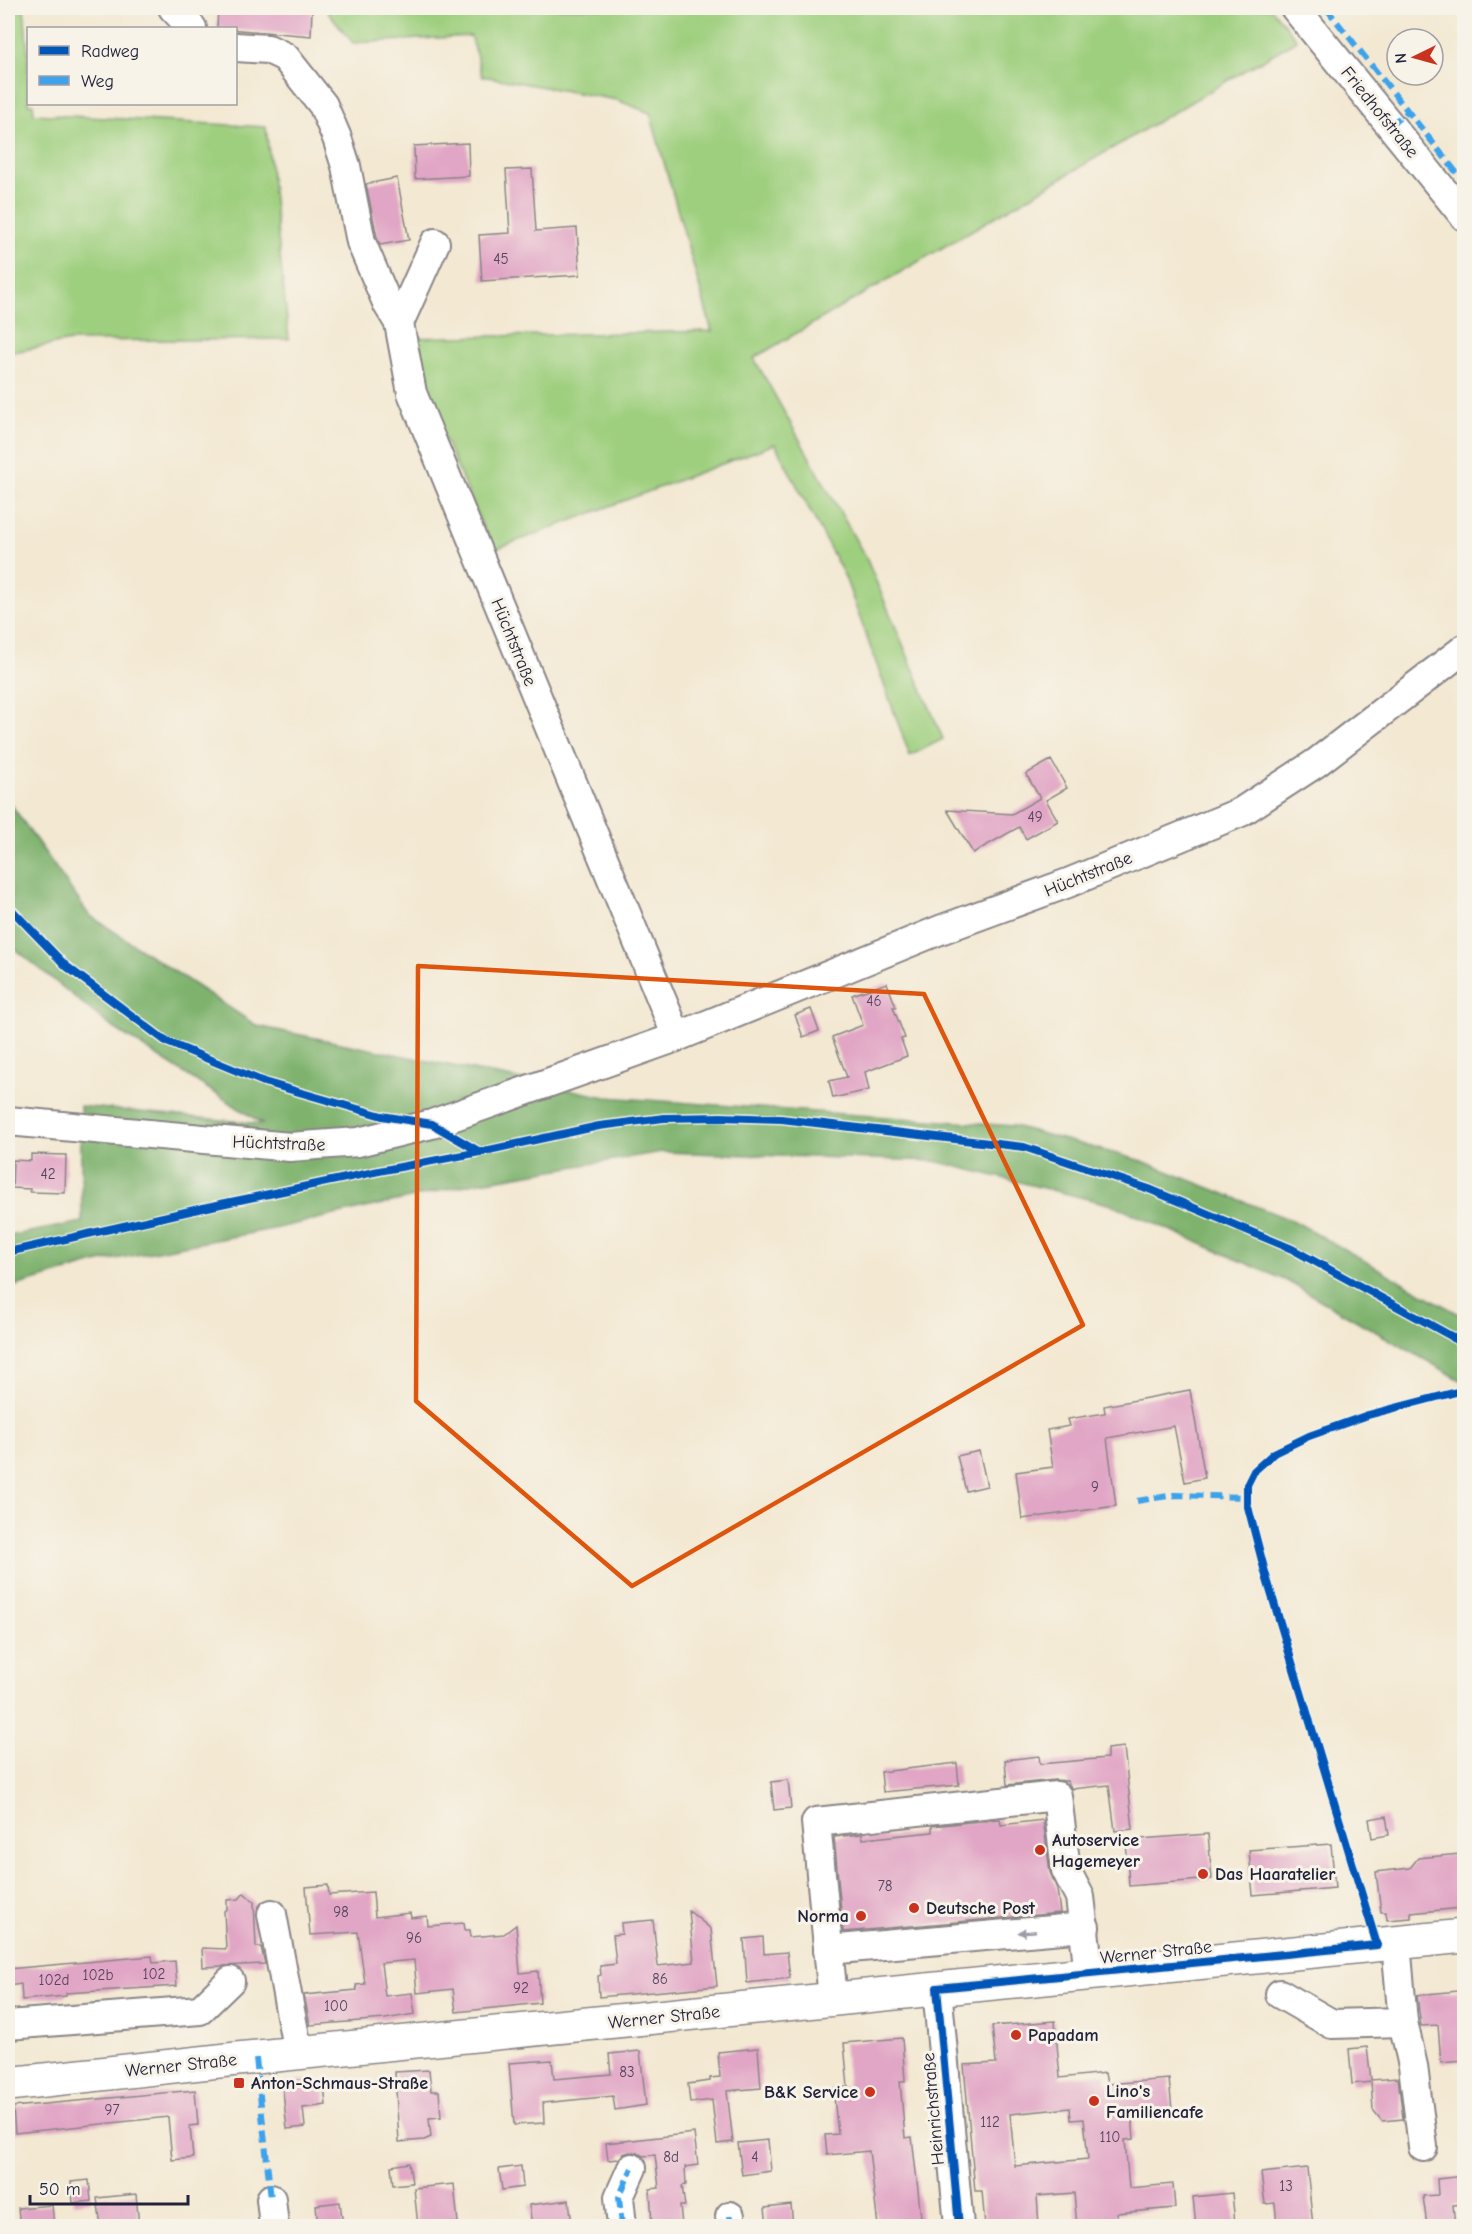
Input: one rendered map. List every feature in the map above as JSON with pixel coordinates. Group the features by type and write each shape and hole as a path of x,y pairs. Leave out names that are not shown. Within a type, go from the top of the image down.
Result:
{"main road":[{"name":"Werner Straße","path":"8,2084 1464,1936"}],"street":[{"path":"173,8 191,27"},
{"name":"Friedhofstraße","path":"1295,8 1464,216"},
{"name":"Hüchtstraße","path":"237,46 268,49 285,57 323,105 346,166 361,242 388,305 399,323 412,393 677,1037"},
{"path":"399,323 435,243"},
{"name":"Hüchtstraße","path":"8,1120 290,1147 358,1142 432,1124 677,1037 940,930 1068,883 1241,812 1316,763 1464,649"},
{"path":"833,1999 816,1822 1058,1796 1066,1870 1080,1898 1089,1973"},
{"path":"272,1914 298,2053"},
{"path":"828,1950 1085,1927"},
{"path":"1396,1943 1402,2022 1413,2066 1423,2147"},
{"path":"8,2025 200,2010 230,1981"},
{"name":"Heinrichstraße","path":"937,1988 959,2226"},
{"path":"1280,1994 1332,2024 1402,2022"},
{"path":"622,2226 619,2197 632,2168"}],"highlighted area":[{"path":"418,966 924,994 1083,1325 632,1586 416,1401"}],"green space":[{"path":"8,8 24,8 27,43 27,105 33,105 34,114 266,127 289,339 70,341 8,353"},
{"path":"325,8 1271,8 1297,40 754,358 867,560 943,739 910,756 845,577 775,444 493,550 420,382 411,338 712,331 650,113 617,100 482,76 471,36 353,43"},
{"path":"8,800 89,915 257,1026 606,1097 1014,1126 1139,1160 1296,1222 1464,1317 1464,1382 1287,1281 1112,1205 934,1161 662,1152 475,1183 273,1229 99,1262 8,1288 8,1236 82,1222 80,1106 263,1124 109,1025 8,943"}],"building":[{"path":"218,8 312,8 311,36 237,30 237,27 217,27"},
{"path":"468,143 469,176 415,179 414,146"},
{"path":"532,169 536,231 577,228 580,275 482,281 479,235 510,233 506,170"},
{"path":"397,178 409,240 380,245 366,184"},
{"path":"1051,760 1067,788 1046,800 1058,821 1026,839 1019,827 973,853 947,810 1012,814 1040,798 1026,774"},
{"path":"887,983 905,1038 901,1039 907,1056 865,1072 869,1090 833,1098 829,1081 847,1077 832,1037 863,1025 852,995"},
{"path":"811,1009 819,1031 803,1037 795,1015"},
{"path":"31,1154 66,1155 65,1193 30,1192 30,1189 12,1188 13,1160 31,1161"},
{"path":"1190,1390 1205,1478 1185,1482 1174,1426 1107,1438 1116,1506 1022,1519 1016,1472 1053,1467 1047,1430 1070,1426 1068,1419 1105,1413 1104,1406"},
{"path":"979,1451 987,1486 966,1491 957,1456"},
{"path":"1124,1747 1133,1829 1115,1831 1109,1785 1072,1789 1067,1781 1055,1780 1007,1785 1005,1760 1039,1756 1040,1764 1107,1758 1107,1749"},
{"path":"957,1763 959,1785 883,1792 881,1772"},
{"path":"788,1780 791,1808 774,1810 771,1782"},
{"path":"1386,1816 1389,1835 1372,1838 1369,1819"},
{"path":"1000,1819 1001,1825 1043,1820 1050,1872 1057,1889 1060,1913 843,1932 834,1837 862,1834 863,1839 932,1832 932,1826"},
{"path":"1208,1834 1212,1879 1129,1886 1126,1840"},
{"path":"1331,1844 1335,1888 1253,1895 1249,1850"},
{"path":"1460,1854 1461,1864 1464,1864 1464,1891 1459,1891 1461,1908 1411,1913 1411,1918 1387,1920 1386,1912 1381,1912 1376,1872 1410,1868 1418,1858"},
{"path":"328,1885 329,1895 373,1892 375,1917 410,1913 411,1918 427,1916 428,1926 464,1923 465,1930 470,1930 471,1937 504,1934 516,1925 520,1973 538,1971 540,2003 456,2012 453,1989 417,1993 414,1960 381,1963 385,1996 412,1993 415,2014 385,2019 310,2025 304,1995 357,1990 356,1985 365,1984 358,1932 310,1935 306,1887"},
{"path":"244,1893 254,1902 256,1947 261,1947 265,1964 203,1967 202,1948 226,1949 224,1911 227,1909 227,1900 239,1899"},
{"path":"689,1911 711,1929 717,1986 599,1997 600,1966 616,1964 613,1935 622,1934 621,1923 653,1920 658,1966 694,1962"},
{"path":"763,1937 764,1954 787,1952 790,1978 747,1983 744,1939"},
{"path":"152,1956 153,1963 175,1961 177,1986 66,1993 66,1996 22,2000 21,1984 8,1986 8,1969"},
{"path":"1458,1991 1464,2061 1441,2063 1438,2025 1421,2026 1417,1995"},
{"path":"1055,2021 1060,2078 1105,2073 1107,2084 1169,2079 1172,2110 1132,2114 1134,2139 1125,2140 1129,2188 1173,2184 1175,2208 1117,2213 1118,2226 1077,2226 1074,2193 1037,2196 1039,2226 985,2226 982,2191 975,2191 964,2065 996,2063 992,2026","holes":["1070,2108 1071,2120 1084,2119 1088,2159 1015,2166 1010,2114"]},
{"path":"902,2038 905,2081 900,2081 905,2138 912,2137 922,2226 878,2226 869,2151 827,2155 825,2135 838,2134 833,2088 848,2087 844,2043"},
{"path":"1367,2047 1371,2080 1398,2078 1403,2119 1382,2121 1373,2110 1371,2082 1352,2084 1349,2049"},
{"path":"758,2048 761,2088 727,2091 733,2142 717,2144 712,2100 690,2103 688,2084 720,2077 718,2052"},
{"path":"640,2051 646,2105 615,2110 613,2096 543,2103 544,2123 514,2125 509,2063 552,2060 554,2079 611,2074 609,2054"},
{"path":"429,2070 431,2091 439,2091 441,2117 429,2118 431,2137 424,2140 399,2142 395,2072"},
{"path":"308,2080 309,2085 324,2084 326,2105 303,2108 305,2127 287,2129 282,2082"},
{"path":"195,2090 198,2125 190,2126 193,2158 172,2160 168,2117 15,2133 13,2107"},
{"path":"694,2133 698,2165 685,2167 686,2185 682,2186 685,2206 680,2206 682,2225 652,2226 650,2189 659,2188 655,2155 643,2156 630,2152 623,2154 619,2159 608,2160 606,2143"},
{"path":"768,2140 771,2171 742,2175 738,2143"},
{"path":"409,2163 412,2183 393,2185 391,2166"},
{"path":"521,2166 523,2187 502,2190 499,2169"},
{"path":"1307,2168 1313,2226 1277,2226 1275,2203 1265,2204 1261,2173"},
{"path":"1464,2176 1464,2204 1453,2205 1455,2226 1427,2226 1423,2196 1438,2195 1437,2179"},
{"path":"89,2180 91,2201 73,2203 71,2182"},
{"path":"454,2184 458,2223 418,2226 414,2188"},
{"path":"1232,2193 1235,2224 1196,2226 1193,2197"},
{"path":"136,2194 139,2226 101,2226 97,2198"},
{"path":"569,2200 572,2226 532,2226 529,2205"},
{"path":"340,2202 343,2226 318,2226 316,2205"},
{"path":"52,2205 54,2226 20,2226 18,2208"},
{"path":"791,2205 793,2226 767,2226 765,2208"}],"marked path":[{"path":"1326,8 1464,182"},
{"path":"1390,125 1409,111"},
{"path":"1137,1501 1174,1495 1248,1497"},
{"path":"256,2058 271,2199"},
{"path":"622,2226 619,2197 632,2168"},
{"path":"730,2216 731,2226"}],"cycle path":[{"path":"8,906 66,966 167,1042 264,1082 382,1116 432,1124 480,1152"},
{"path":"8,1252 221,1204 599,1126 664,1118 781,1119 1024,1147 1149,1189 1292,1249 1451,1336 1464,1346"},
{"path":"959,2226 937,1988 1377,1945 1266,1576 1247,1503 1247,1485 1254,1471 1274,1453 1309,1436 1368,1415 1464,1390"}],"place":[{"name":"Autoservice Hagemeyer","path":"1040,1850"},
{"name":"Das Haaratelier","path":"1203,1874"},
{"name":"Deutsche Post","path":"914,1908"},
{"name":"Norma","path":"861,1916"},
{"name":"Papadam","path":"1016,2035"},
{"name":"Anton-Schmaus-Straße","path":"239,2083"},
{"name":"B&K Service","path":"870,2092"},
{"name":"Lino's Familiencafe","path":"1094,2101"}]}
